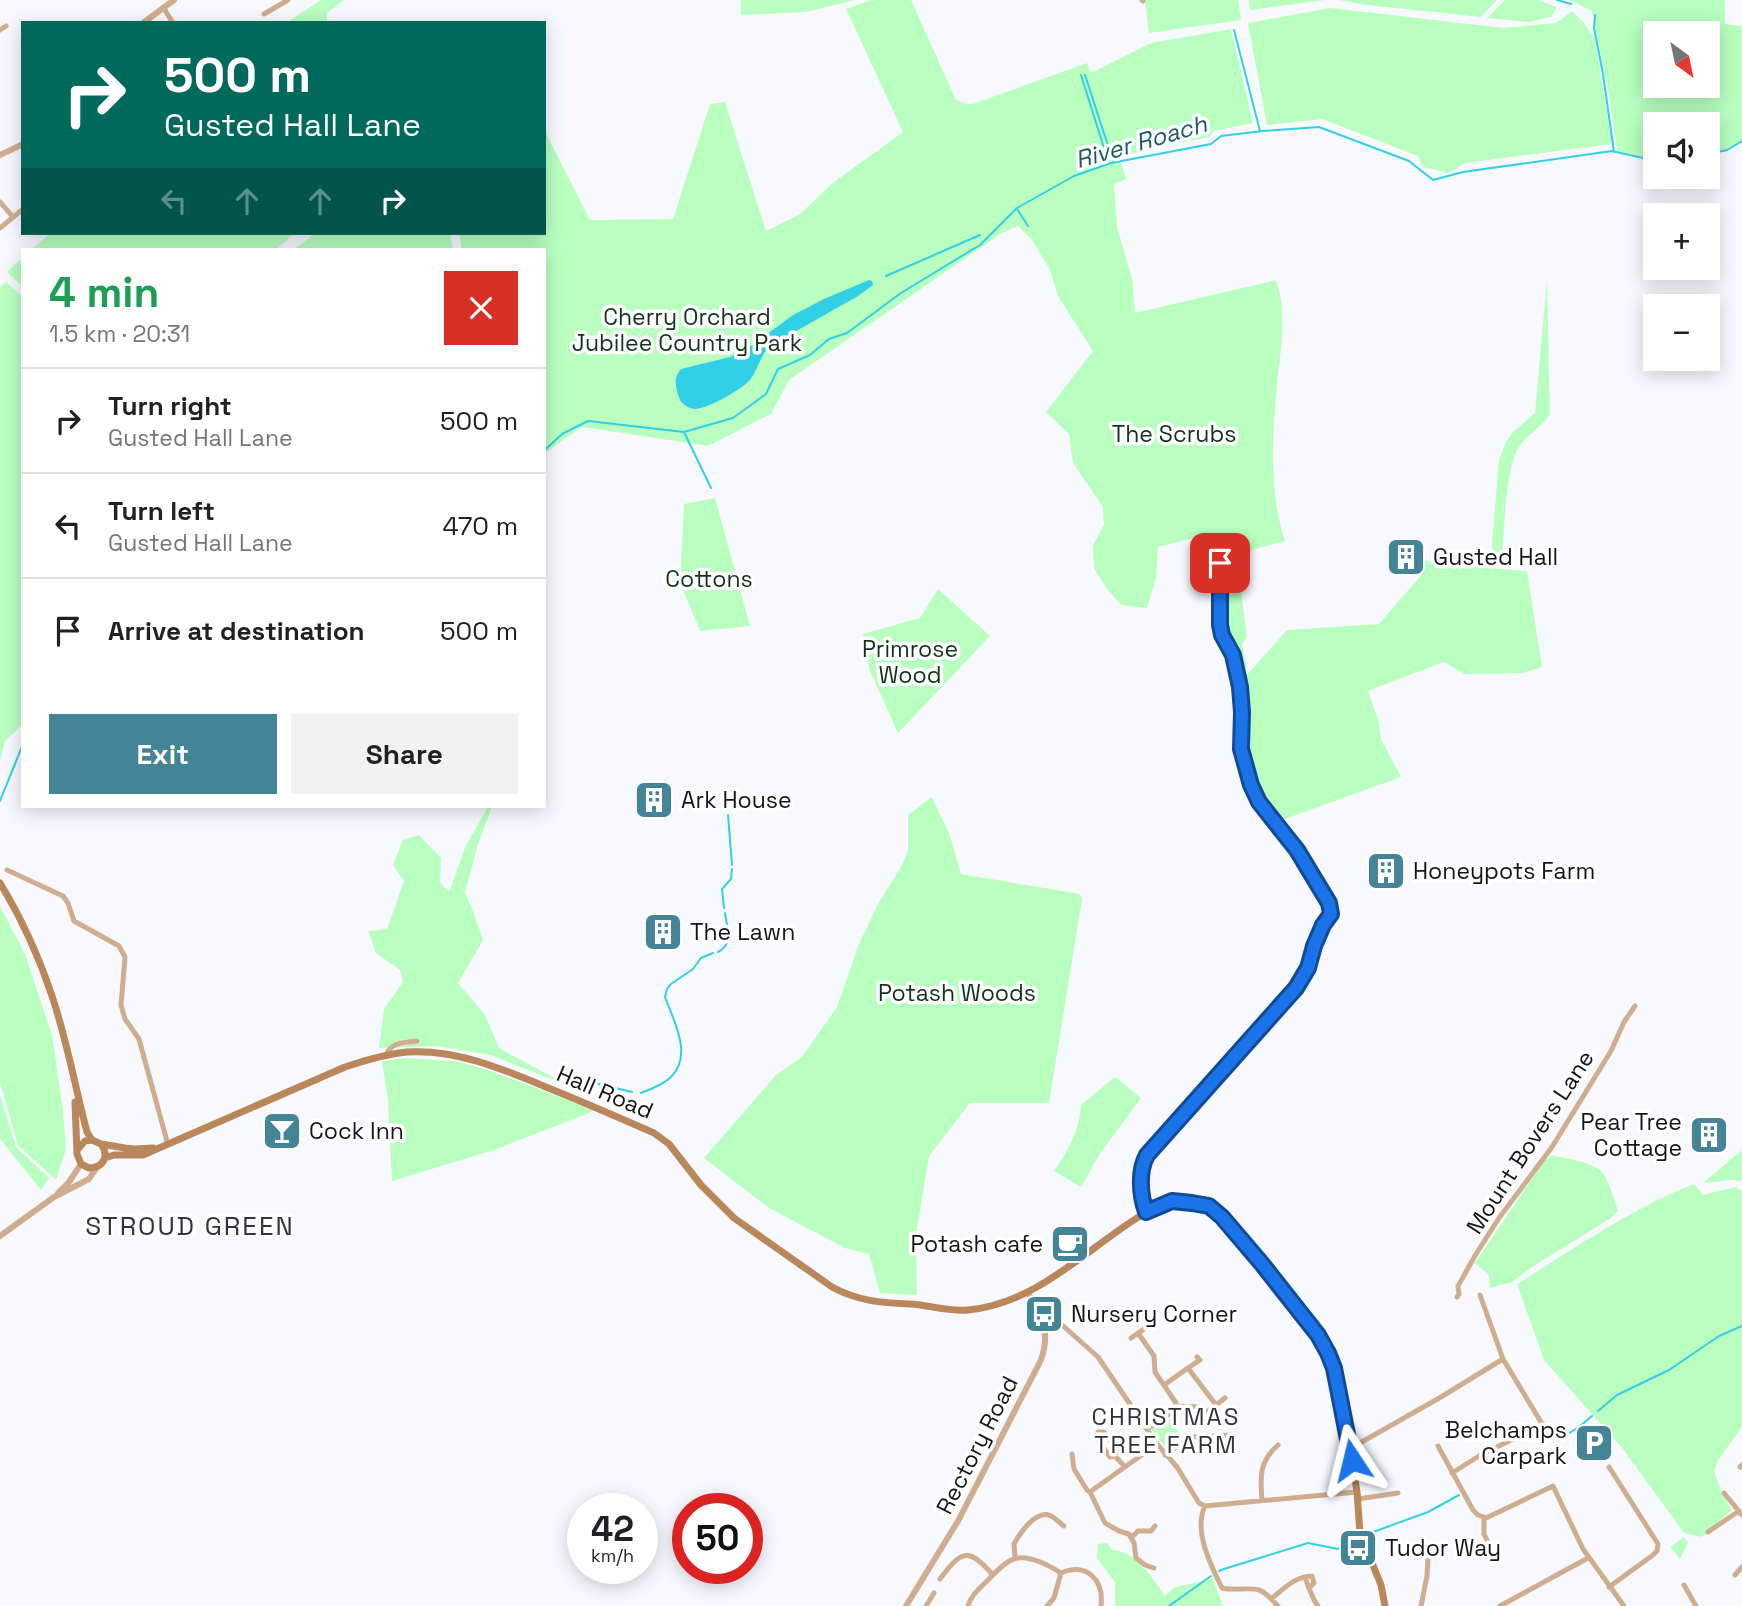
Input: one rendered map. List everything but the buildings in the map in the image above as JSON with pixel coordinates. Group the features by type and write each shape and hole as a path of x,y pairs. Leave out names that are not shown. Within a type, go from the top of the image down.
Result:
{"main road":[{"path":"0,883 40,961 53,998 87,1132 92,1140"},
{"name":"Hall Road","path":"105,1158 142,1156 345,1067 376,1057 407,1052 437,1053 465,1057 524,1078 654,1133 669,1144 701,1185 734,1218 808,1272 846,1295 863,1300 956,1311 992,1306 1028,1293 1146,1212 1172,1201 1209,1206 1222,1217 1262,1264 1318,1335 1334,1368 1350,1445 1360,1533 1381,1585 1385,1606"},
{"path":"72,1070 77,1154 81,1164 89,1168 97,1167 105,1158 104,1148 92,1140 85,1141 78,1149"},
{"name":"Hall Road","path":"101,1144 135,1149 168,1145"}],"street":[{"path":"146,21 174,0"},
{"path":"264,14 288,0"},
{"path":"163,8 172,21"},
{"path":"0,155 21,145"},
{"path":"0,202 13,217"},
{"path":"0,228 21,211"},
{"path":"1146,1212 1143,1202 1142,1163 1296,988 1308,968 1323,925 1331,914 1329,903 1297,850 1259,802 1245,767 1241,749 1240,687 1233,655 1222,635 1220,625 1220,563"},
{"path":"7,870 63,896 74,920 122,950 125,957 121,1005 125,1019 139,1039 168,1145"},
{"name":"Mount Bovers Lane","path":"1457,1297 1460,1283 1476,1254 1552,1147 1611,1051 1624,1022 1636,1006"},
{"path":"386,1055 394,1045 417,1041"},
{"path":"54,1197 69,1182 81,1164"},
{"path":"0,1236 54,1197 89,1179 97,1167"},
{"path":"1028,1293 1045,1326 1061,1324 1098,1357 1157,1444 1177,1467 1199,1503 1205,1506 1398,1493"},
{"path":"1480,1295 1503,1359 1547,1432"},
{"name":"Rectory Road","path":"906,1606 958,1521 1028,1384 1044,1349 1045,1326"},
{"path":"1131,1338 1144,1329"},
{"path":"1138,1333 1154,1356 1155,1372 1175,1400 1176,1406 1174,1411 1147,1429"},
{"path":"1164,1385 1199,1360 1197,1357"},
{"path":"1350,1445 1360,1443 1503,1359"},
{"path":"1188,1368 1216,1405"},
{"path":"1208,1411 1225,1398"},
{"path":"1176,1406 1199,1408"},
{"path":"1452,1473 1479,1456 1543,1424"},
{"path":"1222,1426 1223,1435"},
{"path":"1104,1432 1118,1451 1115,1456 1110,1457 1096,1437 1098,1433 1104,1432"},
{"path":"1165,1455 1191,1437 1231,1435"},
{"path":"1090,1492 1157,1444"},
{"path":"1262,1501 1260,1473 1270,1452 1278,1445"},
{"path":"1438,1446 1473,1510 1486,1518 1560,1482"},
{"path":"1072,1454 1074,1469 1090,1492 1105,1523 1129,1534 1135,1543 1136,1558 1144,1565 1154,1567"},
{"path":"1115,1456 1125,1467"},
{"path":"1609,1467 1658,1548 1653,1555 1609,1587"},
{"path":"1553,1486 1588,1558 1624,1606"},
{"path":"1708,1532 1740,1513 1724,1493"},
{"path":"1205,1506 1202,1512 1205,1551 1222,1588 1259,1590 1278,1606"},
{"path":"1038,1509 1041,1516"},
{"path":"1015,1558 1013,1548 1017,1539 1035,1518 1049,1516 1065,1526"},
{"path":"1483,1517 1484,1534 1490,1546"},
{"path":"1131,1538 1138,1531 1151,1531 1155,1526"},
{"path":"940,1579 955,1560 970,1556 981,1561 993,1575"},
{"path":"968,1606 973,1595 993,1575 1005,1564 1020,1558 1042,1563 1061,1573 1072,1569 1091,1574 1101,1589 1101,1606"},
{"path":"1421,1606 1428,1558"},
{"path":"1500,1606 1588,1558"},
{"path":"1735,1575 1742,1567"},
{"path":"1047,1606 1054,1598 1061,1573"},
{"path":"1271,1599 1289,1583 1312,1576 1314,1583 1308,1586 1318,1606"},
{"path":"1684,1584 1696,1606"},
{"path":"926,1606 934,1593"}],"green space":[{"path":"321,0 344,0 327,13 327,21 289,21"},
{"path":"741,0 855,0 806,12 741,15"},
{"name":"Cherry Orchard Jubilee Country Park","path":"871,0 911,0 956,100 970,105 1087,63 1091,73 1151,43 1231,29 1253,123 1214,131 1209,137 1119,156 1126,179 1114,184 1117,227 1132,278 1135,313 1276,280 1280,293 1282,332 1273,465 1276,504 1285,541 1236,554 1247,637 1242,644 1247,667 1242,675 1225,625 1224,557 1214,533 1158,547 1156,579 1147,608 1121,605 1094,568 1093,545 1104,525 1103,507 1073,463 1069,434 1046,412 1093,351 1058,296 1050,270 1032,240 1018,226 1002,233 789,380 771,414 708,446 582,427 546,453 546,248 462,248 459,235 546,235 546,133 590,220 673,219 710,104 725,102 766,231 800,214 834,182 903,132 846,9"},
{"path":"1145,0 1238,0 1241,20 1149,33"},
{"path":"1249,0 1325,0 1250,10"},
{"path":"1339,0 1497,0 1481,17"},
{"path":"1505,0 1538,0 1557,7 1551,17 1528,22 1487,18"},
{"path":"1570,0 1725,0 1725,24 1742,26 1742,141 1720,150 1720,112 1643,112 1643,157 1617,151 1592,11"},
{"path":"1330,8 1504,28 1556,23 1572,11 1595,39 1612,144 1465,163 1449,173 1423,167 1418,156 1322,119 1267,125 1248,23"},
{"path":"49,235 293,235 277,248 33,248"},
{"path":"313,235 450,235 453,248 296,248"},
{"path":"21,259 21,285 7,272"},
{"path":"1547,280 1550,415 1522,443 1515,456 1506,499 1502,557 1491,556 1499,460 1512,433 1535,413"},
{"path":"6,282 21,295 21,726 5,741 0,761 0,287"},
{"name":"Cottons","path":"715,498 750,626 700,631 680,583 684,504"},
{"path":"1422,560 1527,571 1542,667 1523,673 1465,674 1444,662 1368,691 1378,719 1381,739 1401,777 1282,820 1264,796 1256,774 1245,677 1287,630 1379,624 1423,573"},
{"name":"Primrose Wood","path":"938,589 990,636 898,733 870,671 863,634 920,618"},
{"name":"Potash Woods","path":"932,797 950,836 961,874 1080,894 1082,899 1049,1103 970,1103 929,1156 916,1234 917,1295 880,1293 869,1254 845,1248 769,1208 704,1158 776,1075 802,1057 837,1007 859,944 908,851 908,815"},
{"path":"487,808 492,808 478,844 465,893 483,940 458,983 485,1015 499,1048 569,1086 490,1055 437,1046 379,1048 384,1009 403,982 400,970 376,953 368,931 387,929 404,881 393,865 403,840 419,835 441,858 440,882 449,892 466,845"},
{"path":"0,906 25,954 52,1035 66,1149 56,1180 18,1145 0,1082"},
{"path":"406,1058 455,1061 481,1068 593,1110 494,1150 392,1181 388,1100 382,1061"},
{"path":"1115,1077 1141,1098 1099,1155 1081,1187 1054,1171 1072,1140 1081,1105"},
{"path":"0,1095 16,1147 49,1178 41,1190 0,1139"},
{"path":"1742,1150 1742,1181 1703,1183"},
{"path":"1552,1155 1600,1170 1618,1211 1512,1282 1490,1288 1489,1275 1475,1263 1543,1162"},
{"path":"1694,1184 1703,1195 1735,1187 1742,1191 1742,1427 1718,1460 1714,1471 1722,1494 1732,1510 1702,1537 1684,1533 1623,1449 1544,1360 1517,1284 1626,1217"},
{"path":"1166,1415 1183,1438 1166,1448 1149,1426"},
{"path":"1684,1537 1688,1543 1680,1559 1670,1547"},
{"path":"1107,1543 1112,1550 1120,1551 1136,1560 1165,1596 1175,1587 1212,1577 1223,1606 1115,1606 1115,1582 1097,1558 1098,1544"}],"water":[{"path":"869,280 873,285 858,296 770,346 750,380 733,393 696,409 681,402 676,381 681,369 744,351 793,315"}],"waterway":[{"path":"1557,0 1571,4"},
{"path":"1595,15 1594,28 1614,152"},
{"path":"1234,30 1260,131"},
{"path":"1081,75 1109,164"},
{"path":"1085,75 1113,161"},
{"name":"River Roach","path":"546,449 562,434 588,421 684,432 733,418 766,394 778,369 810,355 829,339 847,333 901,293 980,245 1017,208 1074,176 1111,163 1211,144 1221,136 1319,127 1409,161 1433,180 1463,172 1612,151 1643,158"},
{"name":"River Roach","path":"1720,151 1742,141"},
{"path":"1017,209 1028,226"},
{"path":"886,276 980,235"},
{"path":"684,432 711,488"},
{"name":"River Roach","path":"0,801 21,749"},
{"path":"728,815 732,865"},
{"path":"724,908 722,889 731,879 732,869"},
{"path":"718,952 728,940 725,913"},
{"path":"641,1093 668,1080 681,1059 680,1038 665,997 667,989 693,969 701,958 713,953"},
{"path":"586,1087 594,1083 632,1092"},
{"path":"1598,1411 1617,1395 1669,1370 1719,1336 1742,1326"},
{"path":"1561,1438 1592,1416"},
{"path":"1365,1535 1428,1512 1459,1495"},
{"path":"1219,1571 1308,1543 1338,1549 1357,1539"},
{"path":"1169,1606 1211,1576"}],"place":[{"name":"Gusted Hall","path":"1406,557"},
{"name":"Ark House","path":"654,800"},
{"name":"Honeypots Farm","path":"1386,871"},
{"name":"The Lawn","path":"663,932"},
{"name":"Cock Inn","path":"282,1131"},
{"name":"Pear Tree Cottage","path":"1709,1135"},
{"name":"Potash cafe","path":"1070,1244"},
{"name":"Nursery Corner","path":"1044,1314"},
{"name":"Belchamps Carpark","path":"1594,1443"},
{"name":"Tudor Way","path":"1358,1548"}],"district":[{"name":"STROUD GREEN","path":"190,1226"},
{"name":"CHRISTMAS TREE FARM","path":"1166,1431"}],"route":[{"path":"1220,563 1220,625 1222,635 1233,655 1240,687 1241,749 1245,767 1259,802 1297,850 1329,903 1331,914 1323,925 1308,968 1296,988 1147,1155 1142,1163 1143,1202 1146,1212 1172,1201 1209,1206 1222,1217 1297,1306 1318,1335 1334,1368 1352,1460"}],"park label":[{"name":"The Scrubs","path":"1174,434"}]}
